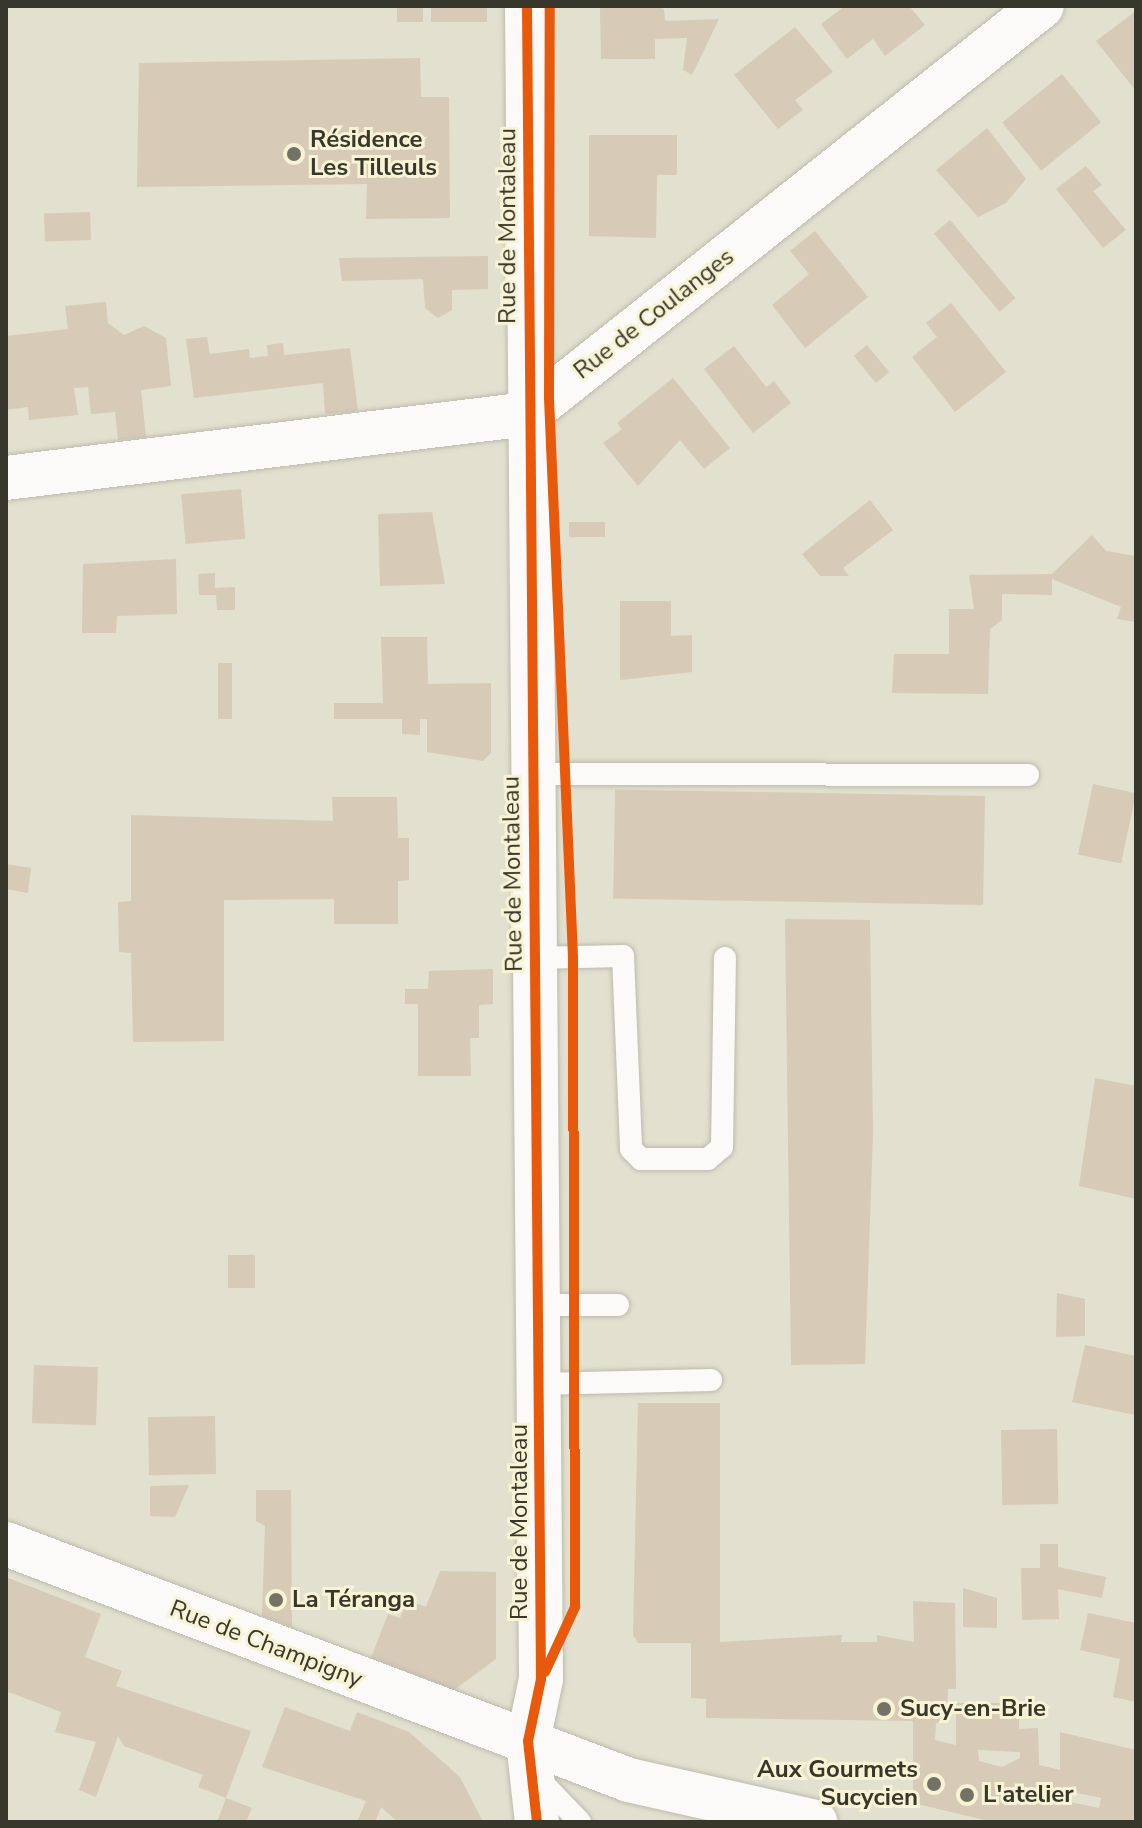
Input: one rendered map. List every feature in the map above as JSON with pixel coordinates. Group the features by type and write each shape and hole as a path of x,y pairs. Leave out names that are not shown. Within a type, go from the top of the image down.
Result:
{"street":[{"name":"Rue de Montaleau","path":"527,6 528,414 541,1679 530,1756 537,1822"},
{"name":"Rue de Coulanges","path":"528,414 1042,6"},
{"path":"6,478 528,414"},
{"name":"Rue de Champigny","path":"6,1544 530,1756 815,1822"}],"lane":[{"path":"532,774 1028,775"},
{"path":"534,958 623,956 631,1149 641,1159 708,1159 722,1147 725,958"},
{"path":"538,1305 618,1305"},
{"path":"539,1384 711,1380"},
{"path":"530,1756 580,1822"}],"building":[{"path":"397,6 423,6 423,22 397,22"},
{"path":"431,6 487,6 487,22 431,22"},
{"path":"600,6 655,6 664,9 665,21 719,19 692,75 683,70 687,38 655,39 655,59 601,59"},
{"path":"845,6 909,6 925,25 885,56 873,39 847,59 821,24"},
{"path":"1136,11 1136,91 1096,41"},
{"path":"795,27 833,72 795,100 803,110 778,129 734,75"},
{"name":"Résidence Les Tilleuls","path":"420,58 421,97 449,97 450,218 366,219 367,184 137,187 139,63"},
{"path":"1062,74 1101,122 1041,171 1002,122"},
{"path":"987,128 1026,179 1006,203 978,217 936,170"},
{"path":"589,135 677,135 677,175 657,175 656,238 589,236"},
{"path":"1086,166 1102,185 1093,191 1126,230 1103,248 1056,189"},
{"path":"90,212 91,240 45,242 44,214"},
{"path":"950,220 1016,298 999,312 934,233"},
{"path":"815,231 868,297 805,348 772,305 809,274 790,251"},
{"path":"488,256 488,289 452,290 452,310 438,318 425,308 423,279 342,281 339,258"},
{"path":"106,302 108,323 124,335 144,326 166,338 171,386 141,390 146,437 118,440 115,412 91,414 88,387 74,388 78,415 29,420 28,407 6,410 6,336 68,329 65,306"},
{"path":"951,303 1006,372 955,412 912,357 937,337 926,323"},
{"path":"207,337 210,354 249,349 250,358 268,356 267,345 283,343 284,355 350,348 358,411 325,414 323,383 194,398 186,339"},
{"path":"867,345 889,372 876,383 854,356"},
{"path":"734,346 766,387 774,381 791,403 753,433 704,369"},
{"path":"673,378 730,448 704,469 680,440 638,486 603,443 622,429 617,423"},
{"path":"241,489 245,539 186,544 181,494"},
{"path":"870,500 893,530 843,568 849,576 820,576 802,554"},
{"path":"432,512 445,584 380,586 378,514"},
{"path":"569,522 605,522 605,537 569,537"},
{"path":"1092,535 1106,551 1136,556 1136,622 1117,619 1121,607 1052,579 1052,595 1002,594 1002,620 990,629 988,694 892,693 894,654 949,654 949,609 974,609 969,575 1052,574"},
{"path":"176,559 177,614 117,616 116,633 82,633 83,564"},
{"path":"215,573 215,588 235,587 235,610 217,610 216,595 199,595 198,574"},
{"path":"620,601 671,601 671,636 692,635 692,672 620,680"},
{"path":"381,637 427,637 428,684 491,683 491,753 483,761 427,752 427,719 420,719 420,735 402,734 402,719 334,719 334,703 383,703"},
{"path":"218,663 232,663 232,719 218,719"},
{"path":"1093,784 1136,793 1121,864 1078,854"},
{"path":"615,790 985,796 983,905 613,899"},
{"path":"332,797 397,797 398,838 409,838 409,880 398,881 398,924 334,924 334,899 224,900 224,1041 133,1042 131,953 119,952 118,902 131,901 131,815 333,821"},
{"path":"6,864 31,868 28,893 6,889"},
{"path":"785,919 870,920 873,1133 865,1364 791,1365"},
{"path":"493,969 493,1004 479,1005 479,1038 470,1038 471,1076 418,1076 418,1004 405,1004 405,989 428,989 429,971"},
{"path":"1095,1078 1136,1086 1136,1199 1079,1186"},
{"path":"228,1255 255,1255 255,1288 228,1288"},
{"path":"1057,1293 1085,1299 1085,1336 1056,1337"},
{"path":"1085,1345 1136,1356 1136,1415 1072,1402"},
{"path":"34,1365 98,1367 96,1425 32,1423"},
{"path":"638,1403 720,1403 720,1642 842,1635 841,1642 877,1642 877,1635 914,1642 913,1601 955,1603 956,1689 948,1689 947,1722 936,1723 935,1740 956,1745 956,1703 1019,1703 1019,1729 1038,1728 1039,1765 1060,1770 1060,1732 1136,1750 1136,1822 993,1822 913,1803 913,1721 706,1718 706,1699 691,1698 691,1643 638,1643 633,1635","holes":["978,1750 1020,1752 1020,1758 1002,1767 979,1761","1059,1789 1101,1798 1099,1808 1060,1800"]},
{"path":"215,1416 216,1474 149,1475 148,1417"},
{"path":"1057,1429 1058,1504 1002,1505 1001,1430"},
{"path":"189,1485 175,1517 150,1516 150,1486"},
{"path":"256,1490 291,1490 292,1627 262,1616 265,1526 256,1521"},
{"path":"1040,1544 1058,1544 1058,1567 1106,1577 1102,1598 1058,1589 1059,1619 1022,1620 1021,1568 1040,1568"},
{"path":"440,1571 496,1572 496,1659 454,1690 371,1658 388,1614 400,1618 407,1600 426,1607"},
{"path":"6,1577 101,1614 85,1657 122,1671 116,1686 251,1731 226,1798 198,1787 203,1775 124,1746 118,1736 96,1797 79,1790 96,1742 55,1732 61,1712 6,1691"},
{"path":"963,1588 997,1598 997,1628 963,1627"},
{"path":"1088,1613 1136,1623 1136,1702 1113,1697 1120,1659 1080,1650"},
{"path":"285,1707 350,1731 357,1712 409,1732 460,1777 483,1822 398,1822 381,1807 375,1822 357,1822 366,1801 262,1767"},
{"path":"226,1798 252,1808 246,1822 217,1822"}],"cycle path":[{"path":"527,6 541,1679 528,1741 537,1822"},
{"path":"545,1672 575,1607 573,957 549,398 550,6"}],"place":[{"name":"Résidence Les Tilleuls","path":"294,154"},
{"name":"La Téranga","path":"276,1600"},
{"name":"Sucy-en-Brie","path":"884,1709"},
{"name":"Aux Gourmets Sucycien","path":"934,1784"},
{"name":"L'atelier","path":"967,1795"}]}
